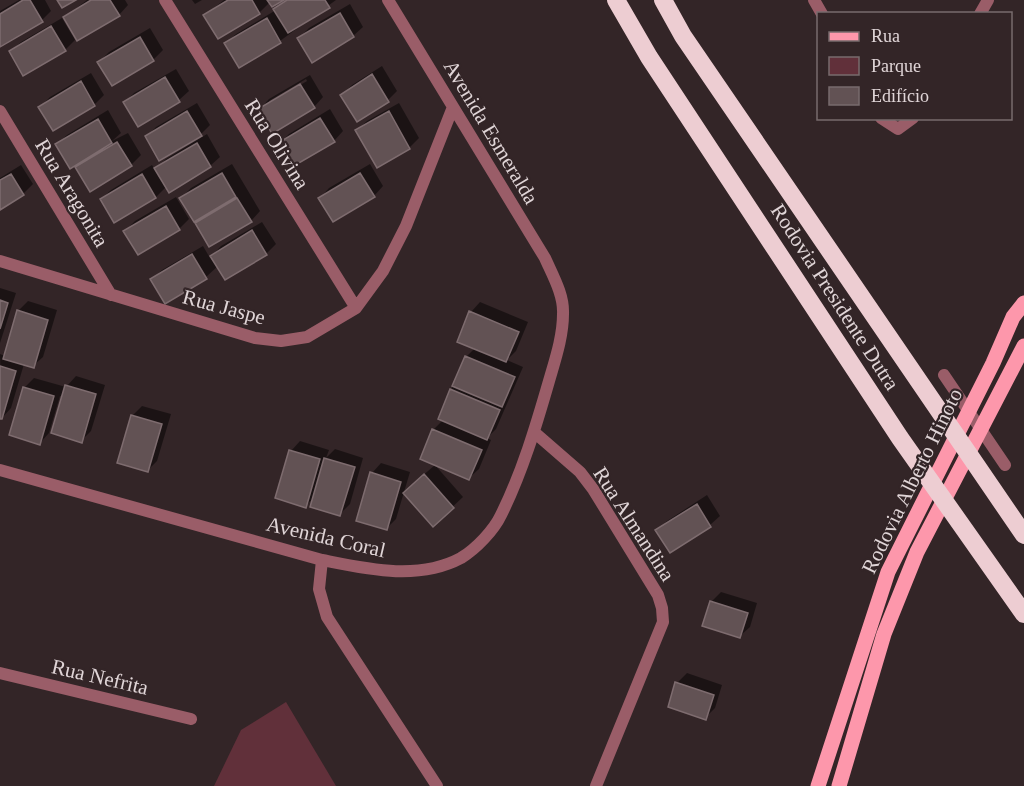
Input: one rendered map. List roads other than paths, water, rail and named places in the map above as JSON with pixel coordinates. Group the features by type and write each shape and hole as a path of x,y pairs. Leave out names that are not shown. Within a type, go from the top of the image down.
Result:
{"highway":[{"name":"Rodovia Presidente Dutra","path":"616,0 649,57 900,438 1024,614"},
{"name":"Rodovia Presidente Dutra","path":"663,0 684,36 1024,535"}],"main road":[{"name":"Rodovia Alberto Hinoto","path":"818,786 888,572 993,363 1013,317 1024,303"},
{"name":"Rodovia Alberto Hinoto","path":"839,786 884,634 917,552 1024,346"}],"street":[{"name":"Rua Olivina","path":"165,0 356,308"},
{"name":"Avenida Esmeralda","path":"388,0 545,258 558,287"},
{"name":"Rua Jaspe","path":"0,261 255,338 282,341 307,337 356,308 383,271 406,226 453,107"},
{"name":"Rua Aragonita","path":"0,111 111,295"},
{"path":"883,120 898,129 910,120"},
{"name":"Avenida Coral","path":"0,470 322,560 398,572 434,568 462,557 485,537 501,516 534,432 560,342 563,313 558,287"},
{"path":"944,375 1005,465"},
{"name":"Rua Almandina","path":"534,432 580,472 593,489 658,596 662,608 663,622 596,786"},
{"path":"322,560 320,590 327,617 437,786"},
{"name":"Rua Nefrita","path":"0,674 191,719"}]}
